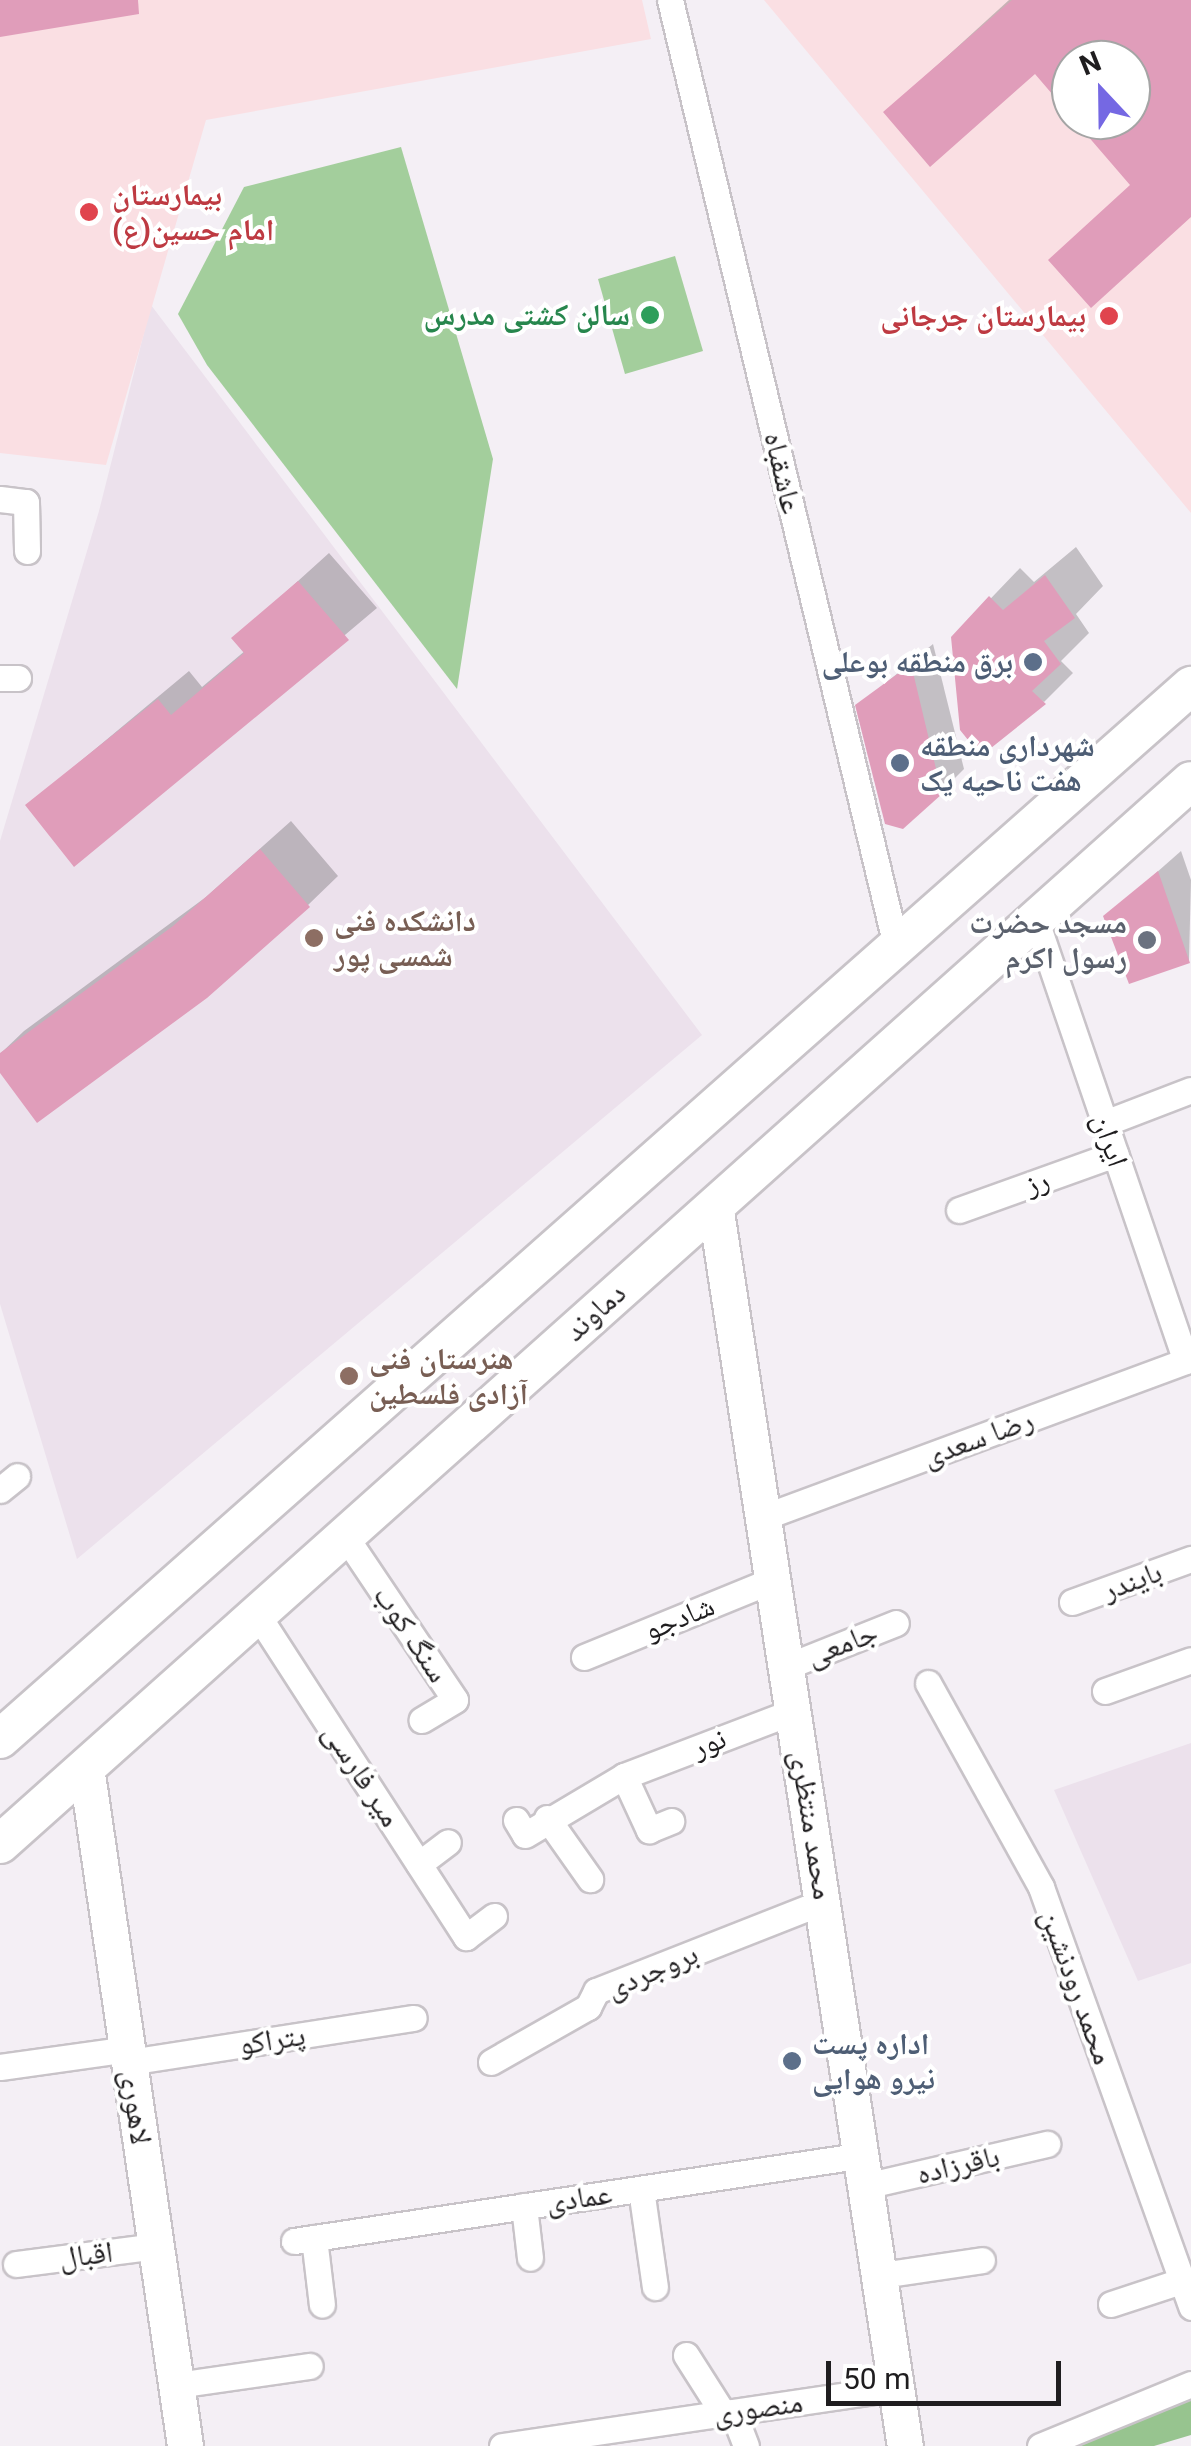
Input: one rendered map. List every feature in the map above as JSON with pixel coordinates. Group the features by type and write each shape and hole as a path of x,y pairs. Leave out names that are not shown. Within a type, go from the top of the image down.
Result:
{"main road":[{"path":"0,1739 1191,686"},
{"name":"دماوند","path":"0,1844 1191,781"},
{"name":"محمد منتظری","path":"715,1204 866,2170 905,2446"},
{"name":"لاهوری","path":"86,1767 186,2446"}],"street":[{"name":"عاشقباه","path":"670,0 896,946"},
{"path":"0,499 26,502 27,552"},
{"name":"ایران","path":"1035,918 1188,1360"},
{"path":"1105,1123 1191,1090"},
{"name":"رز","path":"959,1210 1116,1154"},
{"name":"رضا سعدی","path":"764,1518 1188,1360"},
{"name":"سنگ کوب","path":"345,1536 456,1700 422,1720"},
{"name":"بایندر","path":"1072,1602 1191,1559"},
{"name":"شادجو","path":"584,1656 774,1580"},
{"name":"میر فارسی","path":"257,1614 466,1937 494,1916"},
{"name":"جامعی","path":"788,1666 896,1623"},
{"path":"1105,1691 1191,1660"},
{"name":"محمد رودنشین","path":"928,1683 1041,1887 1191,2307"},
{"name":"نور","path":"557,1812 624,1776 794,1711"},
{"path":"624,1776 649,1830 671,1822"},
{"path":"516,1820 525,1835 557,1812 590,1879"},
{"path":"419,1864 448,1842"},
{"name":"بروجردی","path":"491,2062 588,2007 596,1991 824,1901"},
{"name":"پتراکو","path":"0,2067 128,2056 414,2018"},
{"name":"باقرزاده","path":"866,2170 1047,2144"},
{"name":"عمادی","path":"322,2306 304,2239 641,2189 866,2170"},
{"path":"641,2189 655,2287"},
{"path":"524,2206 530,2258"},
{"name":"اقبال","path":"16,2264 156,2246"},
{"path":"881,2276 982,2260"},
{"path":"1111,2304 1181,2281"},
{"path":"686,2354 746,2446"},
{"path":"176,2385 310,2366"},
{"path":"1040,2446 1191,2384"},
{"name":"منصوری","path":"502,2446 896,2388"}],"shaded area":[{"name":"بیمارستان امام حسین(ع)","path":"0,0 642,0 651,39 206,120 106,465 0,453"},
{"name":"بیمارستان جرجانی","path":"764,0 1191,0 1191,513"},
{"name":"دانشکده فنی شمسی پور","path":"151,305 702,1035 77,1559 0,1304 0,841 99,511"},
{"path":"1191,1743 1191,1963 1138,1981 1054,1790"}],"green space":[{"path":"401,147 493,459 457,689 207,365 178,314 244,187"},
{"name":"سالن کشتی مدرس","path":"675,256 703,351 625,374 598,279"},
{"path":"1191,2400 1191,2435 1154,2446 1068,2446"}],"building":[{"path":"0,0 138,0 139,14 0,37"},
{"path":"1012,0 1191,0 1191,217 1091,308 1048,260 1130,185 1091,140 1151,140 1151,40 1051,40 1051,93 1035,74 930,167 883,112"},
{"path":"1045,575 1075,618 1044,641 1061,664 1032,691 1046,704 981,756 960,730 951,637 989,596 1003,610"},
{"path":"298,581 349,640 74,867 25,805 158,699 171,715 244,653 231,638"},
{"path":"911,664 942,794 903,829 885,824 855,705"},
{"path":"260,849 310,907 207,998 37,1123 0,1073 0,1053 173,926"},
{"name":"مسجد حضرت رسول اکرم","path":"1158,871 1190,963 1129,984 1103,916"}],"place":[{"name":"بیمارستان امام حسین(ع)","path":"89,212"},
{"name":"سالن کشتی مدرس","path":"650,315"},
{"name":"بیمارستان جرجانی","path":"1109,316"},
{"name":"برق منطقه بوعلی","path":"1033,662"},
{"name":"شهرداری منطقه هفت ناحیه یک","path":"900,763"},
{"name":"دانشکده فنی شمسی پور","path":"314,938"},
{"name":"مسجد حضرت رسول اکرم","path":"1147,940"},
{"name":"هنرستان فنی آزادی فلسطین","path":"349,1376"},
{"name":"اداره پست نیرو هوایی","path":"792,2061"}]}
